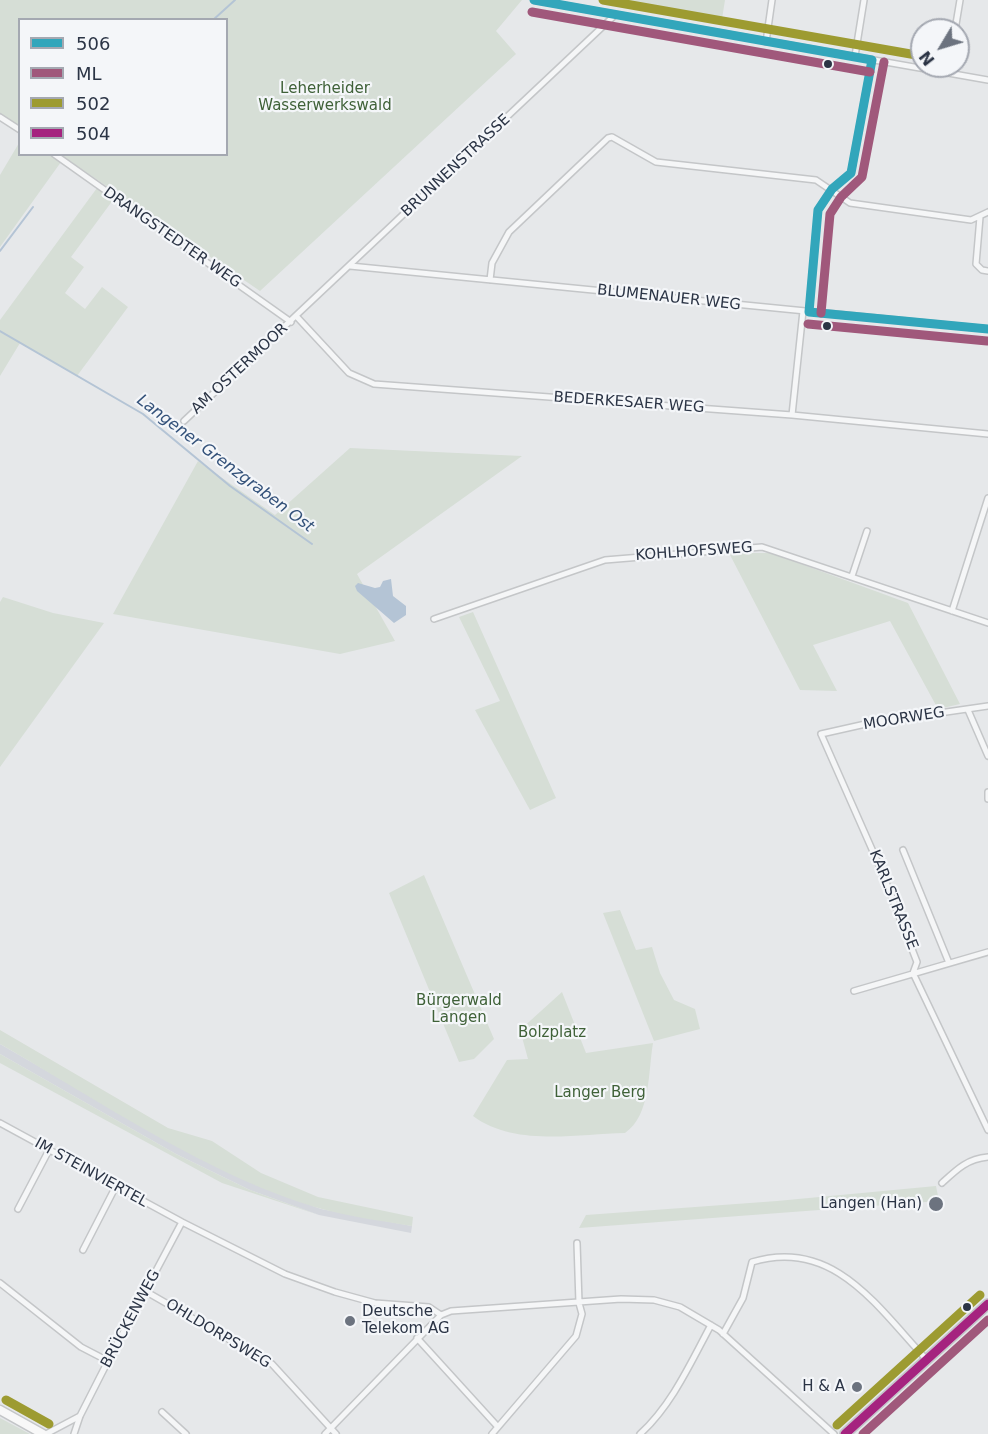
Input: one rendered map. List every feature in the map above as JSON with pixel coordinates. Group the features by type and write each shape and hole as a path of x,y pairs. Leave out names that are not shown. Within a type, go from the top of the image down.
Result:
{"main road":[{"path":"845,1434 988,1304"},
{"path":"0,1410 44,1434"}],"street":[{"path":"534,0 766,42 910,64"},
{"path":"766,42 772,0"},
{"path":"855,56 864,0"},
{"path":"957,18 960,0"},
{"name":"BRUNNENSTRASSE","path":"297,317 615,15"},
{"path":"792,415 818,210 832,189 851,173 872,60"},
{"path":"970,75 988,80"},
{"path":"0,117 18,129"},
{"path":"490,280 492,263 509,232 608,138 616,139 656,162 816,180 850,203 971,220 988,212"},
{"name":"DRANGSTEDTER WEG","path":"57,156 291,322"},
{"path":"980,217 976,264 982,270 988,271"},
{"name":"BLUMENAUER WEG","path":"350,266 988,329"},
{"name":"AM OSTERMOOR","path":"184,421 297,317"},
{"name":"BEDERKESAER WEG","path":"297,317 349,372 374,384 792,415 988,434"},
{"path":"952,610 988,498"},
{"path":"852,576 867,531"},
{"name":"KOHLHOFSWEG","path":"434,619 581,567 626,556 762,547 988,623"},
{"name":"MOORWEG","path":"820,734 870,723 988,706"},
{"path":"968,710 988,756"},
{"name":"KARLSTRASSE","path":"820,734 905,926 917,962 913,973 988,1130"},
{"path":"988,792 988,799"},
{"path":"903,850 949,963"},
{"path":"854,991 988,952"},
{"name":"IM STEINVIERTEL","path":"0,1123 182,1222 285,1274 325,1289 375,1303 429,1307 441,1315"},
{"path":"18,1209 49,1150"},
{"path":"942,1183 963,1164 975,1158 988,1157"},
{"path":"83,1250 116,1186"},
{"name":"BRÜCKENWEG","path":"74,1434 80,1416 108,1361 182,1222"},
{"path":"492,1434 576,1336 582,1314 579,1304 577,1243"},
{"path":"723,1334 743,1298 748,1267 752,1262 797,1256 822,1263 855,1283 927,1360"},
{"path":"0,1283 81,1347 108,1361"},
{"name":"OHLDORPSWEG","path":"145,1291 272,1364 336,1434"},
{"path":"325,1434 441,1315 451,1311 579,1304 621,1299 654,1300 680,1307 711,1325 834,1434"},
{"path":"640,1434 663,1407 711,1325"},
{"path":"417,1338 498,1427"},
{"path":"162,1412 186,1434"},
{"path":"44,1434 80,1416"}],"shaded area":[{"path":"0,1044 179,1147 252,1183 321,1209 412,1226 411,1233 319,1215 250,1190 176,1154 0,1054"}],"green space":[{"name":"Leherheider Wasserwerkswald","path":"0,0 522,0 496,31 516,54 260,291 62,156 228,156 228,18 18,18 18,125 0,113"},
{"path":"615,0 725,0 722,19"},
{"path":"18,145 18,156 52,156 61,162 0,247 0,175"},
{"path":"97,188 113,200 71,257 84,267 65,293 85,309 102,287 128,307 77,376 20,343 0,376 0,320"},
{"path":"350,448 522,456 357,574 395,641 340,654 113,614 198,461 275,515"},
{"path":"729,553 771,553 908,603 960,704 938,709 890,621 813,645 837,691 800,690"},
{"path":"3,597 53,613 104,623 0,767 0,602"},
{"path":"473,612 556,798 530,810 475,710 500,701 459,617"},
{"name":"Bürgerwald Langen","path":"424,875 494,1039 474,1059 459,1062 389,893"},
{"path":"620,910 636,950 652,947 660,973 674,1000 695,1009 700,1029 654,1041 603,913"},
{"name":"Langer Berg","path":"562,992 586,1053 653,1043 644,1104 640,1115 625,1133 527,1135 490,1126 473,1116 507,1060 528,1059 520,1030"},
{"path":"0,1030 168,1128 212,1141 261,1173 318,1197 413,1217 412,1226 322,1209 281,1196 240,1178 157,1136 0,1044"},
{"path":"0,1054 176,1154 250,1190 319,1215 222,1183 0,1063"},
{"path":"936,1186 939,1201 579,1228 586,1215 777,1201"},
{"path":"0,1418 30,1434 0,1434"}],"water":[{"path":"391,579 393,596 406,606 406,615 394,623 357,591 355,586 358,583 375,588 380,587 383,581"}],"waterway":[{"path":"215,18 235,0"},
{"path":"0,251 33,207"},
{"name":"Langener Grenzgraben Ost","path":"0,331 143,414 230,486 312,544"}],"transit line":[{"name":"506","path":"534,0 872,60"},
{"name":"502","path":"603,0 910,54"},
{"name":"ML","path":"532,12 870,72"},
{"name":"506","path":"809,312 818,210 832,189 851,173 872,60"},
{"name":"ML","path":"821,313 830,214 841,197 862,177 884,62"},
{"name":"506","path":"809,312 988,329"},
{"name":"ML","path":"808,324 987,341"},
{"name":"502","path":"837,1425 980,1295"},
{"name":"504","path":"845,1434 988,1304"},
{"name":"ML","path":"863,1434 988,1320"},
{"name":"502","path":"6,1400 49,1424"}],"place":[{"name":"Langen (Han)","path":"936,1204"},
{"name":"Deutsche Telekom AG","path":"350,1321"},
{"name":"H & A","path":"857,1387"}],"park label":[{"name":"Bolzplatz","path":"552,1033"}]}
